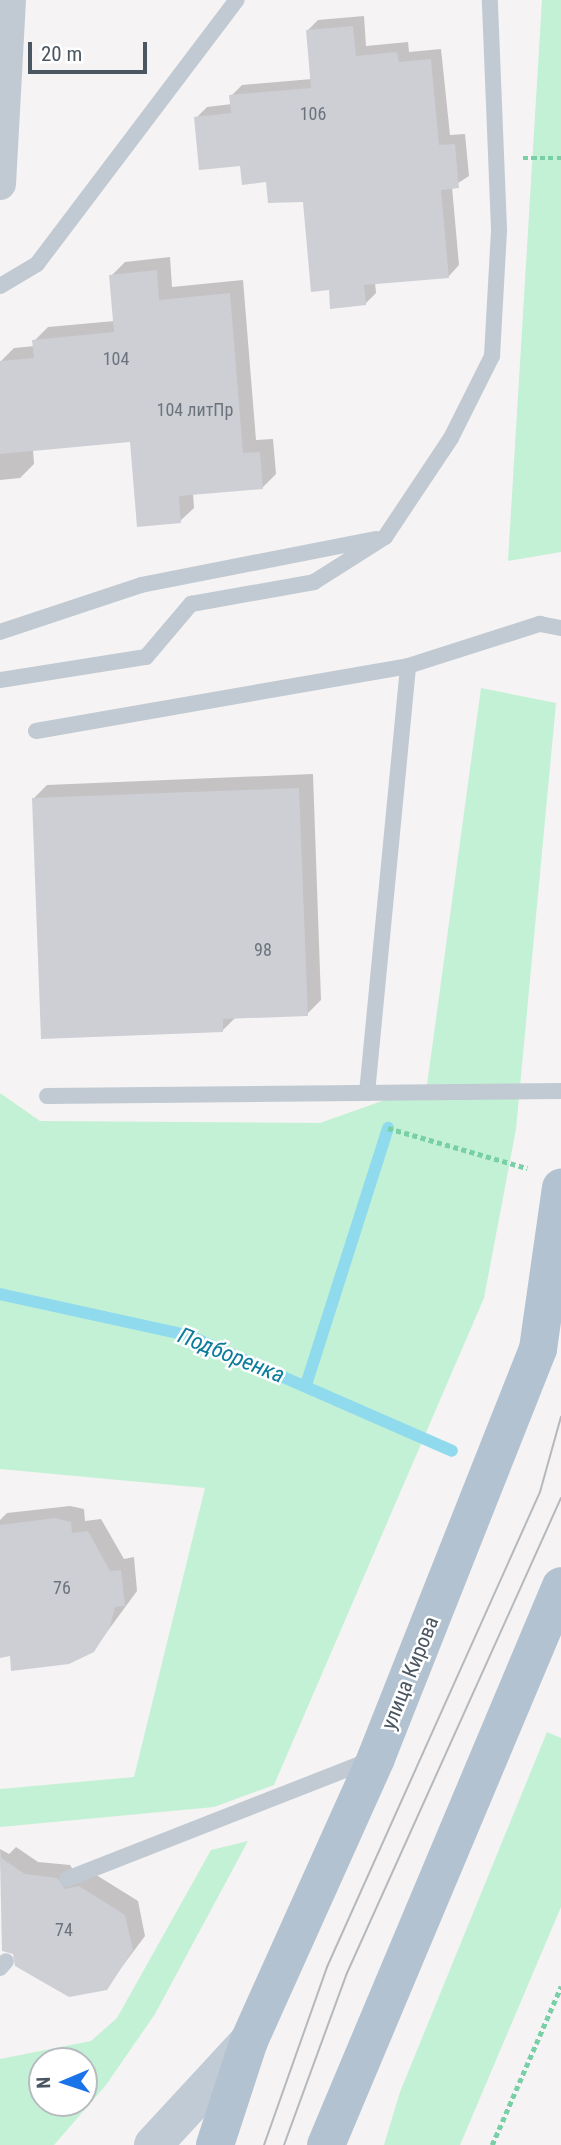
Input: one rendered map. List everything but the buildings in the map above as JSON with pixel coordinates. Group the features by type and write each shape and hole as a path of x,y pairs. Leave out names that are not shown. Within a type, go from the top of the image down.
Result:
{"main road":[{"name":"улица Кирова","path":"215,2145 249,2041 376,1758 538,1349 550,1180"},
{"path":"326,2145 561,1586"}],"street":[{"path":"0,184 10,0"},
{"path":"153,2145 249,2041"}],"lane":[{"path":"0,286 37,264 237,0"},
{"path":"0,680 146,657 191,604 313,582 385,537 451,438 492,356 499,229 490,0"},
{"path":"0,632 141,585 385,537"},
{"path":"36,731 408,666 540,624 561,628"},
{"path":"367,1093 408,666"},
{"path":"47,1096 561,1091"},
{"path":"67,1879 376,1758"}],"path":[{"path":"495,158 561,158"},
{"path":"388,1128 550,1180"},
{"path":"492,2145 561,1986"}],"green space":[{"path":"542,0 561,0 561,552 508,561"},
{"path":"481,688 556,703 516,1129 484,1298 274,1785 214,1807 0,1827 0,1789 134,1777 205,1488 0,1469 0,1093 40,1121 320,1123 427,1085"},
{"path":"547,1732 561,1738 561,1907 460,2145 384,2145 400,2092"},
{"path":"248,1841 155,2014 98,2094 98,2047 61,2047 91,2041 117,2018 211,1850"},
{"path":"28,2053 28,2117 78,2117 54,2145 0,2145 0,2059"}],"waterway":[{"path":"306,1385 388,1128"},
{"name":"Подборенка","path":"0,1294 187,1335 452,1451"}],"tram line":[{"path":"264,2145 327,1967 540,1492 561,1417"},
{"path":"284,2145 347,1973 561,1498"}]}
